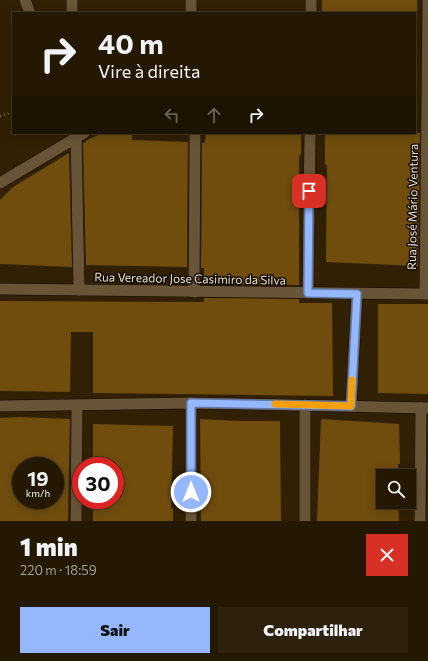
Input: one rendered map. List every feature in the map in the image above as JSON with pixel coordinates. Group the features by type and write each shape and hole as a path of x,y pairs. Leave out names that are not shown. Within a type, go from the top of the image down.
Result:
{"street":[{"path":"25,0 30,12"},
{"path":"72,0 72,12"},
{"path":"191,0 191,12"},
{"path":"311,0 311,12"},
{"name":"Rua José Mário Ventura","path":"426,294 428,0"},
{"path":"0,183 79,134"},
{"path":"79,134 79,290"},
{"path":"194,292 195,134"},
{"path":"308,293 310,134"},
{"name":"Rua Vereador Jose Casimiro da Silva","path":"0,289 426,294"},
{"path":"351,406 357,294"},
{"path":"191,403 191,521"},
{"path":"0,406 77,406 191,403 424,408 420,521"},
{"path":"305,405 305,521"},
{"path":"76,521 77,406"}],"path":[{"path":"0,116 12,112"}],"building":[{"path":"322,0 417,0 417,13 322,12"},
{"path":"420,133 418,266 326,262 327,165 325,165 325,134"},
{"path":"101,134 132,134 132,140 188,142 187,267 86,265 83,144 87,140"},
{"path":"206,134 301,134 301,155 299,155 299,285 204,284 204,268 201,268 202,143 205,143"},
{"path":"69,153 72,267 0,264 0,200 13,187"},
{"path":"204,298 299,299 299,303 332,303 333,396 93,393 93,332 71,332 70,392 0,391 0,301 204,302"},
{"path":"378,304 428,304 428,394 378,393"},
{"path":"21,417 70,419 68,521 0,521 0,418"},
{"path":"200,419 280,421 281,521 201,521"},
{"path":"321,419 399,424 400,464 398,464 398,469 376,469 376,509 398,509 399,521 317,521"},
{"path":"93,424 173,426 171,508 173,508 173,521 93,521 93,509 124,509 124,457 93,457"}],"slow traffic":[{"path":"275,404 351,406 352,380"}],"route":[{"path":"191,492 191,403 351,406 357,294 308,293 309,191"}]}
